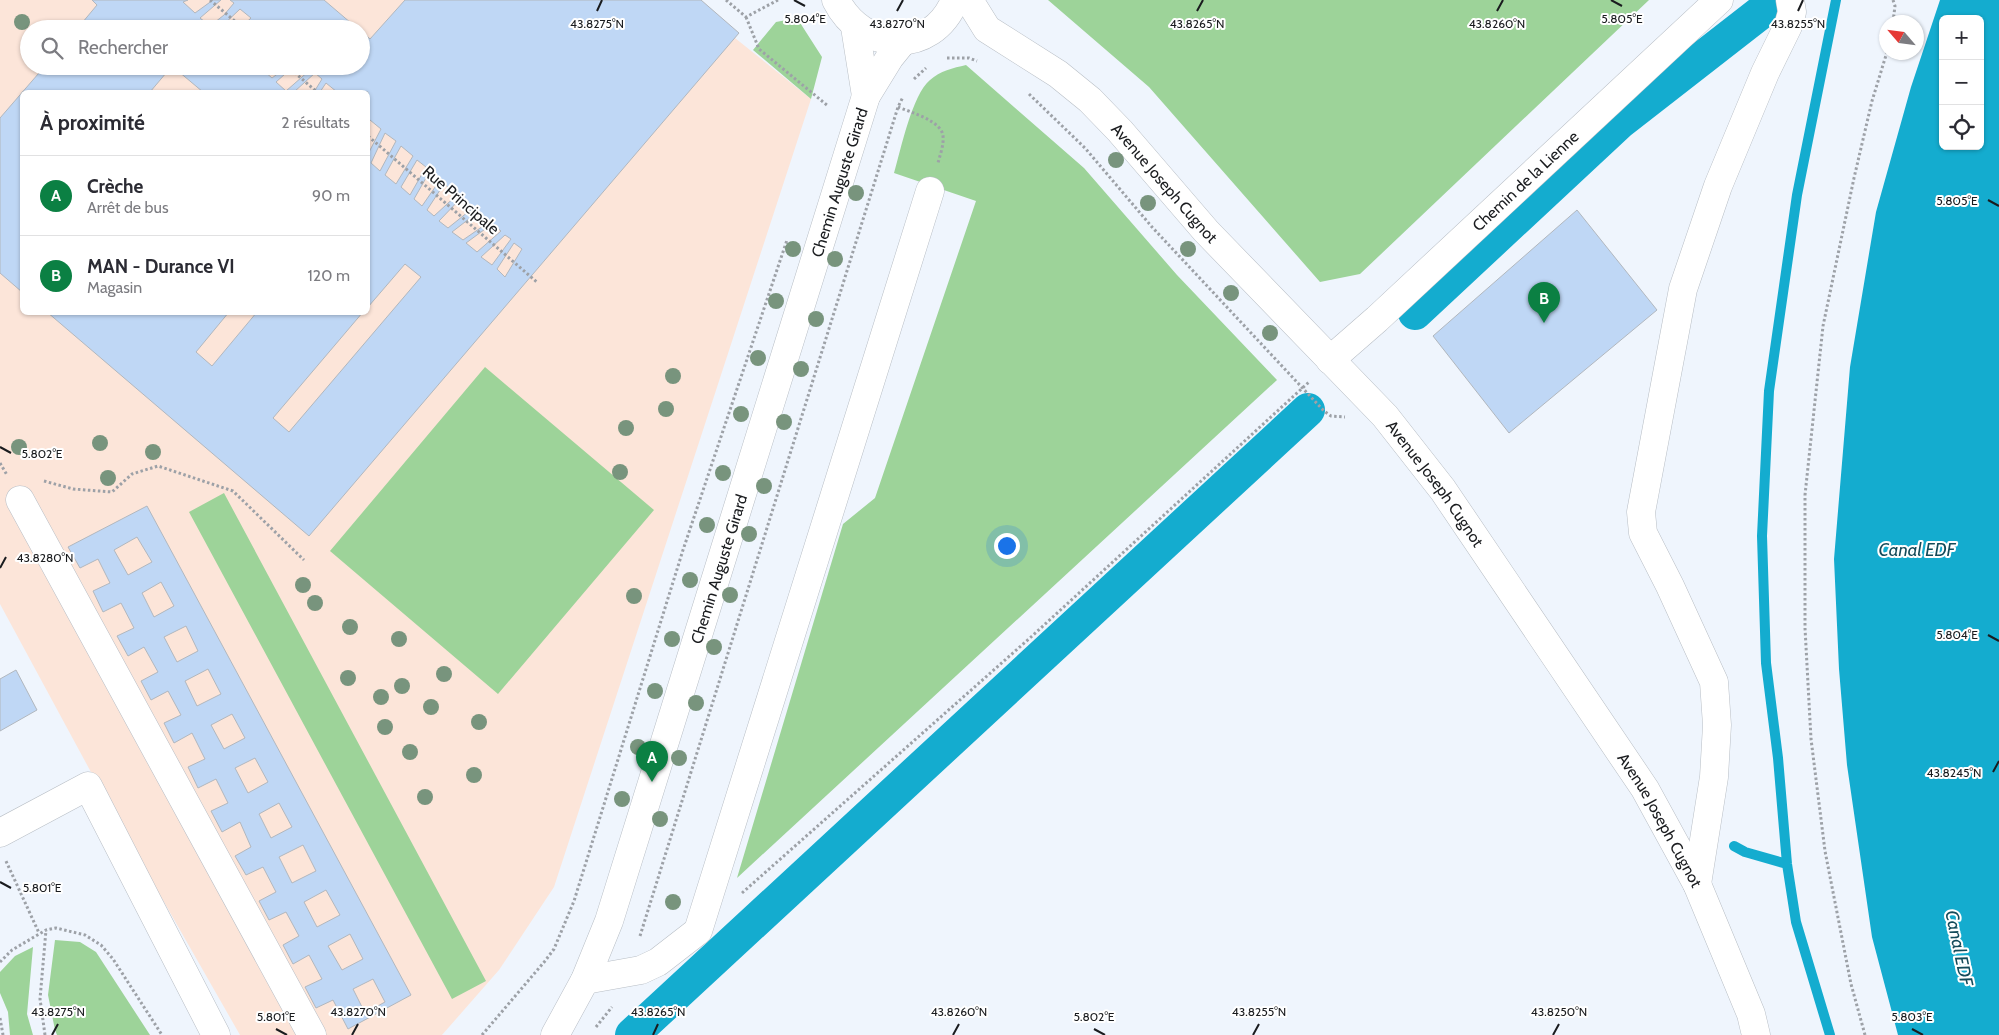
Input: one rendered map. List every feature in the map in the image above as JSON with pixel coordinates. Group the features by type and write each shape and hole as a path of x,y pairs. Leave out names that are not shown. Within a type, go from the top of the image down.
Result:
{"street":[{"path":"836,0 844,15 855,27 869,36 902,41 917,37 931,30 945,18 955,0"},
{"name":"Avenue Joseph Cugnot","path":"969,0 987,29 1058,74 1090,100 1120,131 1206,231 1385,416 1443,490 1646,789 1697,884 1751,1014 1756,1035"},
{"name":"Chemin de la Lienne","path":"1330,360 1376,320 1719,0"},
{"path":"1697,884 1714,777 1718,725 1714,682 1670,586 1643,533 1641,512 1683,290 1718,186 1765,72 1791,18 1790,0"},
{"name":"Chemin Auguste Girard","path":"855,27 866,96"},
{"path":"931,30 987,29"},
{"name":"Chemin Auguste Girard","path":"555,1035 585,980 609,921 629,861 866,96 902,41"},
{"path":"585,980 641,970 658,962 698,931 930,190"},
{"path":"20,500 312,1035"},
{"path":"2,845 88,786 216,1035"}],"path":[{"path":"210,0 233,20"},
{"path":"726,0 746,17 759,49 828,106"},
{"path":"746,17 778,0"},
{"path":"1893,0 1895,6 1894,15"},
{"path":"942,58 969,58 983,63"},
{"path":"1865,1035 1851,984 1825,851 1811,738 1805,628 1805,495 1823,326 1854,178 1885,60"},
{"path":"910,84 926,68"},
{"path":"297,75 315,90"},
{"path":"594,1029 611,1009 627,974 648,915 898,107 906,90"},
{"path":"1026,91 1085,148 1152,227 1303,388 1331,416 1349,417"},
{"path":"898,107 932,122 943,133 944,138 930,190"},
{"name":"Rue Principale","path":"370,138 538,283"},
{"path":"482,1035 554,949 574,901 684,550 788,237"},
{"path":"736,899 1031,637 1303,388 1330,360"},
{"path":"39,480 73,489 112,492 132,474 158,466 233,491 304,560"},
{"path":"5,470 13,472"},
{"path":"2,845 39,933"},
{"path":"0,962 12,950 46,930 56,928 86,935 101,945 113,959 162,1035"},
{"path":"45,1035 40,999 46,930"},
{"path":"0,1018 3,1035"}],"shaded area":[{"path":"0,0 701,0 739,33 735,38 811,99 554,887 499,970 442,1035 240,1035 112,811 0,604"}],"green space":[{"path":"1048,0 1649,0 1360,274 1320,282 1149,87"},
{"path":"797,18 822,57 811,99 753,50 776,22"},
{"path":"966,65 1084,168 1177,275 1277,380 737,878 843,524 875,498 976,201 894,173 908,123 924,87 938,74"},
{"path":"485,367 654,510 498,694 330,551"},
{"path":"224,493 486,981 452,999 189,512"},
{"path":"55,940 80,942 96,952 150,1035 57,1035 48,995"},
{"path":"33,947 27,1014 33,1035 10,1035 8,1012 0,993 0,972 15,956"}],"water":[{"name":"Canal EDF","path":"1940,0 1999,0 1999,1035 1898,1035 1872,937 1847,765 1839,669 1834,559 1850,367 1876,212 1911,87 1920,60 1924,60 1924,48"}],"building":[{"path":"92,0 188,0 183,2 195,13 213,0 221,0 200,18 202,20 84,20 97,5"},
{"path":"230,0 324,0 347,20 249,20 251,18 240,9 228,20 218,20 234,3"},
{"path":"405,0 701,0 739,33 309,536 51,315 227,315 196,352 212,366 254,315 360,315 273,418 289,432 421,277 405,264 370,305 370,150 381,129 370,120 370,90 335,90 326,83 321,90 315,90 322,79 317,75 370,75 370,39","holes":["385,133 396,141 380,171 371,163","401,146 413,156 396,184 385,175","417,160 426,167 410,195 401,187","430,171 440,180 422,206 414,199","444,184 458,194 434,216 427,210","461,198 473,208 448,228 439,221","478,212 489,222 463,240 452,232","492,224 501,231 477,252 466,243","505,235 511,239 492,265 481,257","514,243 522,249 505,277 497,269"]},
{"path":"37,75 164,75 152,90 25,90"},
{"path":"183,75 269,75 272,78 276,75 284,75 276,82 285,90 201,90"},
{"path":"304,75 313,75 296,90 287,90"},
{"path":"20,95 20,290 0,273 0,118"},
{"path":"1577,210 1657,310 1509,433 1433,336"},
{"path":"147,506 411,995 348,1029 333,1000 316,1008 305,987 322,979 309,955 293,964 283,945 299,936 286,912 269,920 259,901 276,892 263,867 246,875 235,856 251,847 240,822 222,832 211,811 228,803 216,779 198,788 188,767 205,759 192,733 174,743 164,723 181,715 168,691 151,700 141,681 158,672 144,647 128,656 117,636 134,628 121,603 103,612 93,591 110,583 98,559 80,568 68,547","holes":["137,537 152,562 128,575 114,550","161,582 174,606 154,617 142,593","186,626 198,651 177,662 164,637","208,669 221,694 197,706 185,681","232,714 245,738 224,749 211,725","255,758 268,782 248,793 235,768","279,803 292,827 271,838 259,814","303,845 316,871 292,883 279,857","326,890 340,915 317,927 304,902","350,934 363,959 342,970 328,946","373,979 385,1002 365,1013 353,989"]},
{"path":"16,670 37,710 0,731 0,679"}],"waterway":[{"path":"1830,1035 1796,922 1787,864 1778,758 1766,663 1762,536 1769,391 1797,195 1836,0"},
{"path":"1415,313 1620,122 1769,6"},
{"path":"632,1035 1308,410"},
{"path":"1734,846 1745,852 1787,864"}],"place":[{"name":"MAN - Durance VI","path":"1544,323"},
{"name":"Crèche","path":"652,782"}]}
